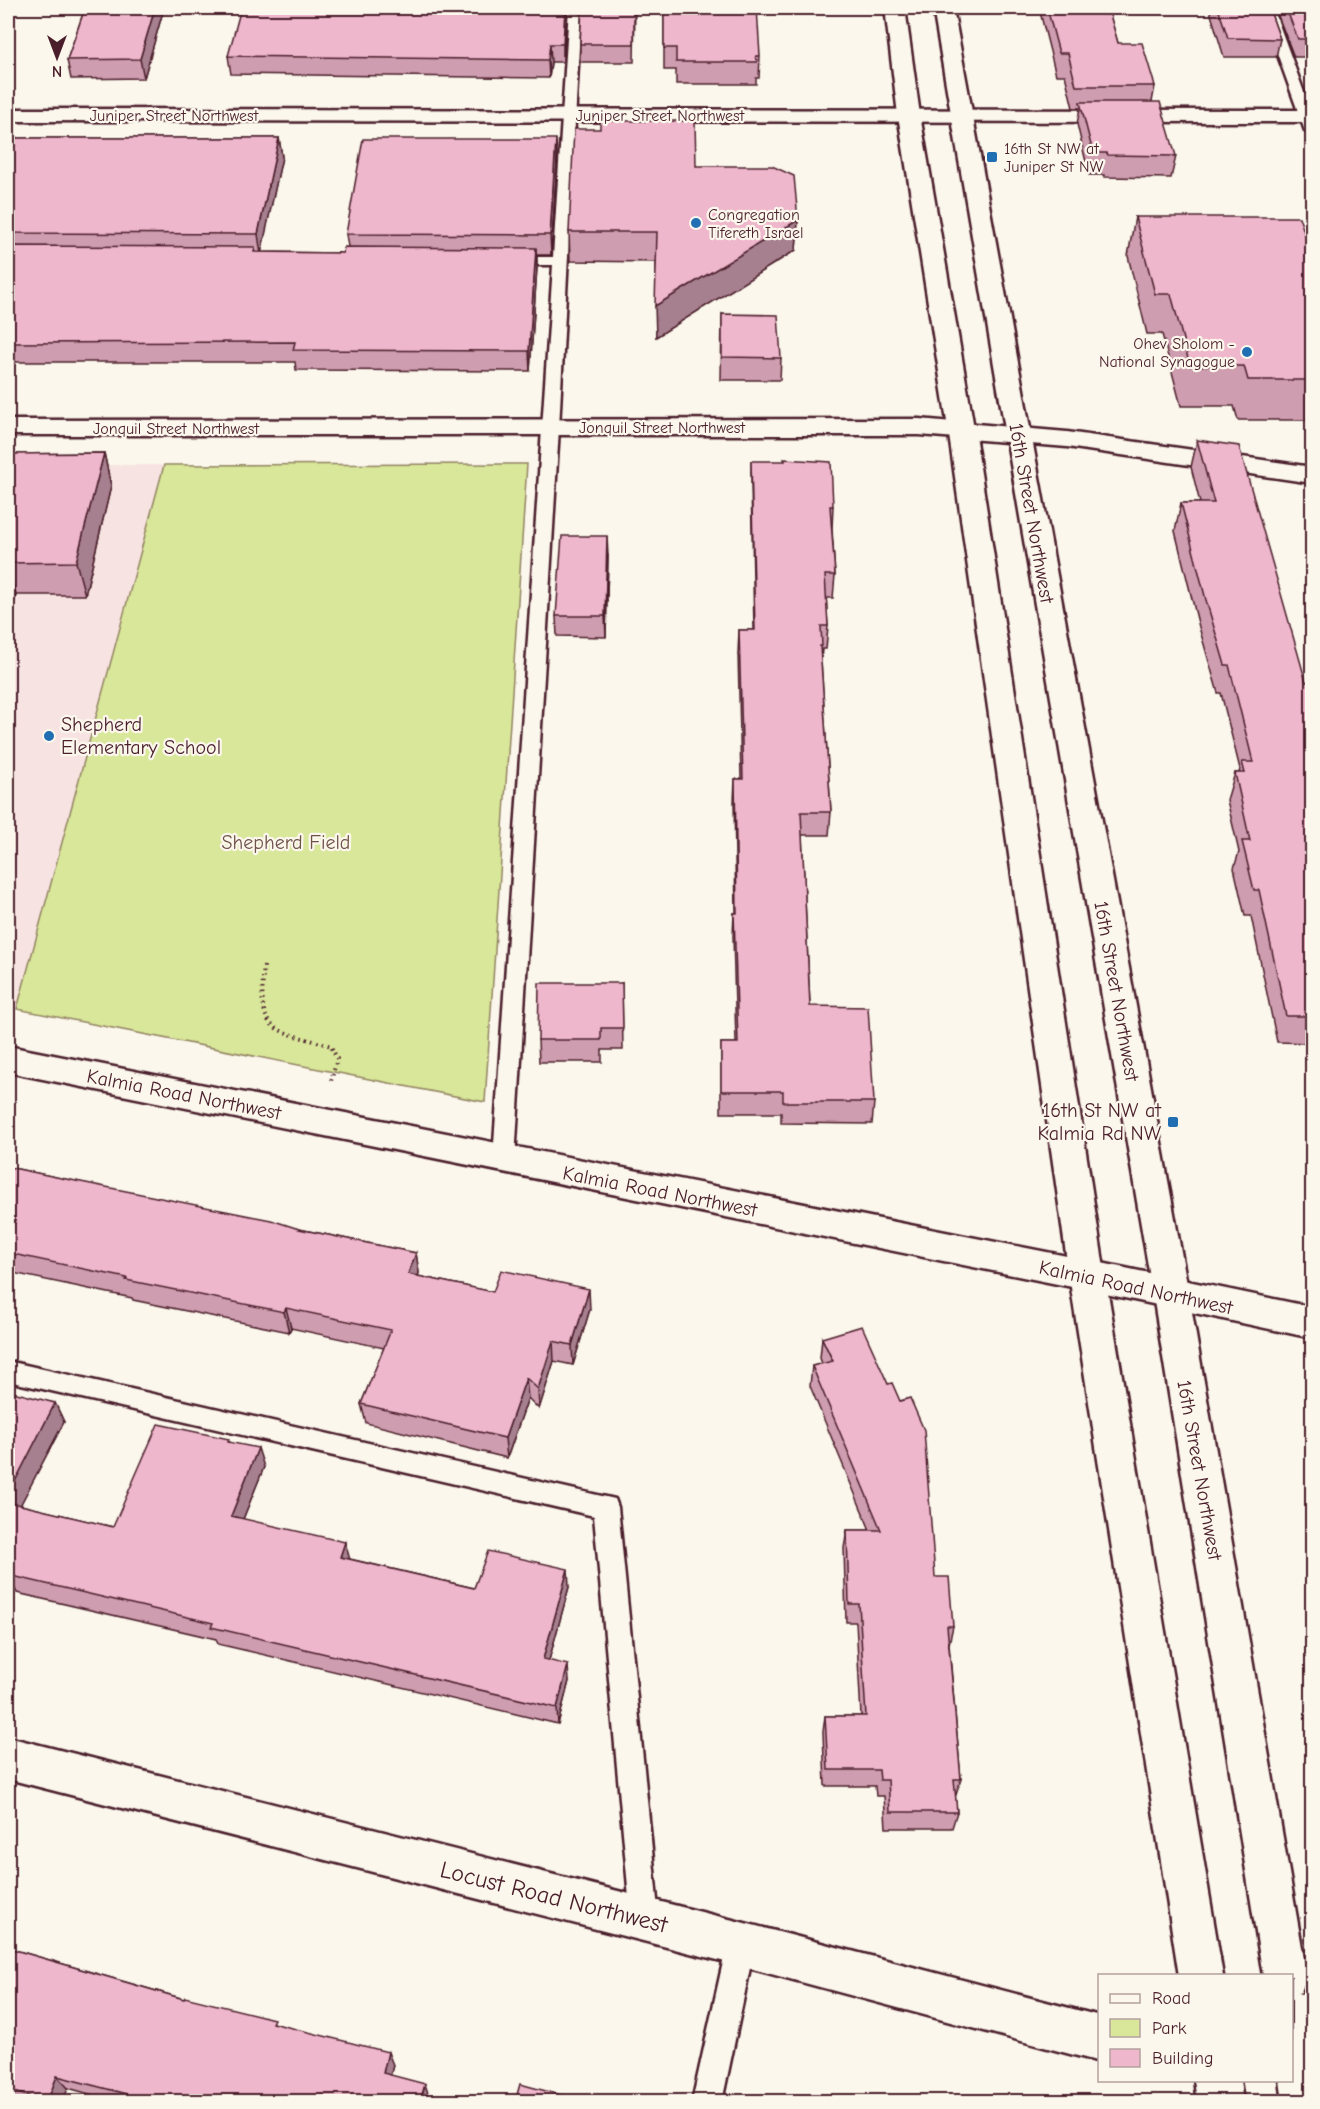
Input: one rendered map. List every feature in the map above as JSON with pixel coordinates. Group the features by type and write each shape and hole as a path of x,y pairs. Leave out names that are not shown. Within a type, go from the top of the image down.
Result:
{"main road":[{"path":"895,8 909,115 961,428 1087,1275 1201,1974"},
{"name":"16th Street Northwest","path":"943,8 1171,1295 1285,1974"},
{"name":"Juniper Street Northwest","path":"8,115 962,115 1311,121"},
{"name":"Jonquil Street Northwest","path":"8,428 882,426 961,428 1312,475"},
{"name":"Kalmia Road Northwest","path":"8,1059 1087,1275 1171,1295 1312,1323"},
{"name":"Locust Road Northwest","path":"8,1758 741,1944 1098,2038"},
{"path":"1294,2041 1306,2102"},
{"path":"1217,2082 1220,2102"}],"lane":[{"path":"504,1159 551,428 575,8"},
{"path":"1267,8 1311,121"},
{"path":"491,261 561,261"},
{"path":"8,1371 606,1508 645,1920"},
{"path":"707,2102 741,1944"}],"path":[{"path":"264,966 260,997 268,1025 279,1033 332,1046 337,1053 338,1061 330,1082"}],"shaded area":[{"name":"Shepherd Elementary School","path":"8,465 164,465 17,1009 8,1007"}],"green space":[{"name":"Shepherd Field","path":"527,464 485,1102 17,1009 164,465"}],"building":[{"path":"85,8 155,8 140,59 67,60"},
{"path":"241,8 565,8 563,44 550,44 548,60 228,56"},
{"path":"582,8 634,8 634,44 580,44"},
{"path":"664,8 757,8 760,56 756,56 757,62 676,62 676,48 664,48"},
{"path":"1047,8 1108,8 1118,43 1142,43 1155,86 1076,86 1068,53 1059,53"},
{"path":"1218,8 1269,8 1280,39 1228,38"},
{"path":"1286,8 1312,8 1312,39 1298,39"},
{"path":"1080,102 1160,102 1176,156 1093,153"},
{"path":"600,121 695,121 696,166 772,166 794,176 798,220 655,306 657,232 569,232 574,129 600,129"},
{"path":"8,138 279,138 258,234 8,233"},
{"path":"363,139 556,139 550,235 346,234"},
{"name":"Ohev Sholom - National Synagogue","path":"1135,217 1299,217 1312,255 1312,380 1248,380 1244,366 1190,366 1171,294 1155,294"},
{"path":"8,246 255,247 254,252 343,253 344,247 536,248 529,351 293,350 295,342 8,343"},
{"path":"722,314 778,315 781,358 722,357"},
{"path":"1197,440 1239,446 1306,682 1312,682 1312,1016 1286,1016 1259,890 1254,890 1242,841 1250,841 1235,773 1245,773 1242,762 1253,762 1229,665 1225,665 1181,503 1214,503"},
{"path":"104,453 76,562 8,563 8,454"},
{"path":"784,459 831,462 833,506 830,506 835,575 825,575 828,626 821,626 822,646 820,646 831,812 801,812 810,1006 868,1007 874,1102 783,1102 783,1091 721,1091 721,1043 738,1043 734,913 737,913 735,779 743,779 739,630 755,630 751,461 785,461"},
{"path":"562,536 607,536 605,616 556,616"},
{"path":"539,983 622,983 623,1028 601,1028 601,1040 538,1040"},
{"path":"8,1167 271,1220 299,1229 416,1253 408,1274 493,1292 501,1270 589,1289 572,1345 553,1341 538,1389 526,1378 505,1438 361,1404 391,1330 286,1308 284,1312 8,1253"},
{"path":"862,1326 888,1384 892,1383 900,1401 910,1398 924,1430 935,1577 949,1577 953,1626 947,1626 961,1779 954,1779 957,1812 890,1812 888,1780 880,1780 879,1770 828,1770 825,1716 866,1716 859,1604 849,1604 847,1530 881,1530 812,1366 833,1361 822,1338"},
{"path":"9,1391 55,1403 8,1495 8,1395"},
{"path":"158,1424 229,1439 228,1442 258,1448 231,1516 345,1542 340,1557 474,1588 488,1551 568,1569 543,1659 568,1665 557,1708 211,1627 213,1623 8,1575 8,1502 113,1527"},
{"path":"8,1948 184,1999 185,1997 274,2019 272,2023 388,2052 383,2073 425,2084 420,2102 145,2102 146,2099 57,2076 47,2102 8,2090"},
{"path":"520,2084 587,2102 515,2102"}],"place":[{"name":"16th St NW at Juniper St NW","path":"992,157"},
{"name":"Congregation Tifereth Israel","path":"696,223"},
{"name":"Ohev Sholom - National Synagogue","path":"1247,352"},
{"name":"Shepherd Elementary School","path":"49,736"},
{"name":"16th St NW at Kalmia Rd NW","path":"1173,1122"}]}
